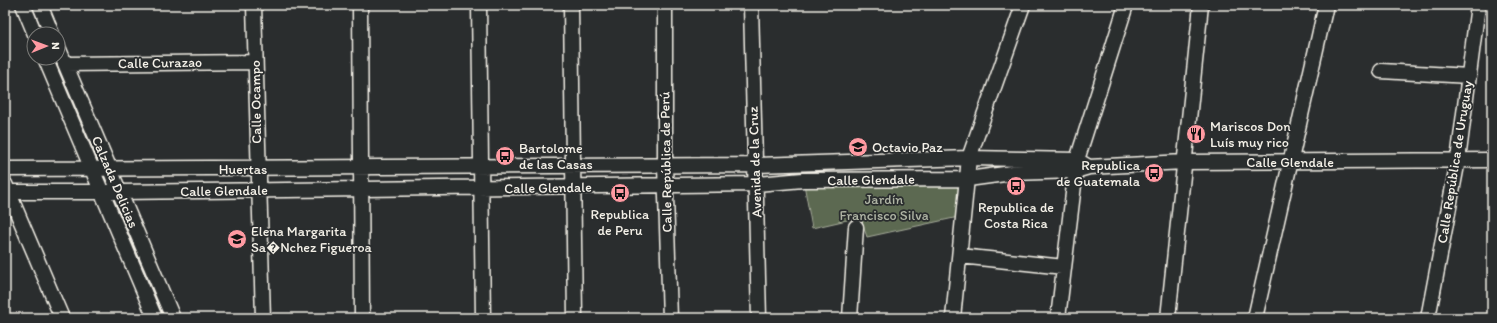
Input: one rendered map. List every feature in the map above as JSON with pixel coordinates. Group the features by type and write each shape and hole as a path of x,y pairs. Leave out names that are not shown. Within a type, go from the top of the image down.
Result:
{"street":[{"path":"23,5 32,26"},
{"path":"40,5 49,26"},
{"name":"Calle Ocampo","path":"254,5 257,169 263,318"},
{"path":"360,5 362,318"},
{"path":"479,5 483,318"},
{"path":"570,5 575,318"},
{"name":"Calle República de Perú","path":"665,5 665,166 670,318"},
{"name":"Avenida de la Cruz","path":"751,5 759,318"},
{"path":"953,318 969,158 1023,5"},
{"path":"1058,318 1064,267 1080,166 1126,5"},
{"path":"1168,318 1201,5"},
{"path":"1255,318 1326,5"},
{"name":"Calle República de Uruguay","path":"1428,318 1458,160 1478,5"},
{"name":"Calle Curazao","path":"66,64 255,62"},
{"name":"Calzada Delicias","path":"66,64 173,318"},
{"name":"Calzada Delicias","path":"48,66 155,318"},
{"path":"1381,71 1469,76"},
{"name":"Calle Glendale","path":"481,167 755,165 969,158 1080,166"},
{"name":"Calle Glendale","path":"6,189 101,193 573,188 756,184 804,180 968,179 1080,166 1184,162 1492,160"},
{"name":"Huertas","path":"5,170 481,167"},
{"path":"6,189 62,318"},
{"path":"850,318 856,228"},
{"path":"960,256 1064,267"}],"green space":[{"path":"52,66 62,66 108,165 93,165"},
{"name":"Jardín Francisco Silva","path":"966,181 963,216 867,237 860,217 812,228 804,184"},
{"path":"106,196 117,197 170,318 159,318"}],"place":[{"name":"Mariscos Don Luís muy rico","path":"1196,134"},
{"name":"Octavio Paz","path":"858,147"},
{"name":"Bartolome de las Casas","path":"505,156"},
{"name":"Republica de Guatemala","path":"1154,173"},
{"name":"Republica de Costa Rica","path":"1016,186"},
{"name":"Republica de Peru","path":"620,193"},
{"name":"Elena Margarita Sa�Nchez Figueroa","path":"237,239"}]}
